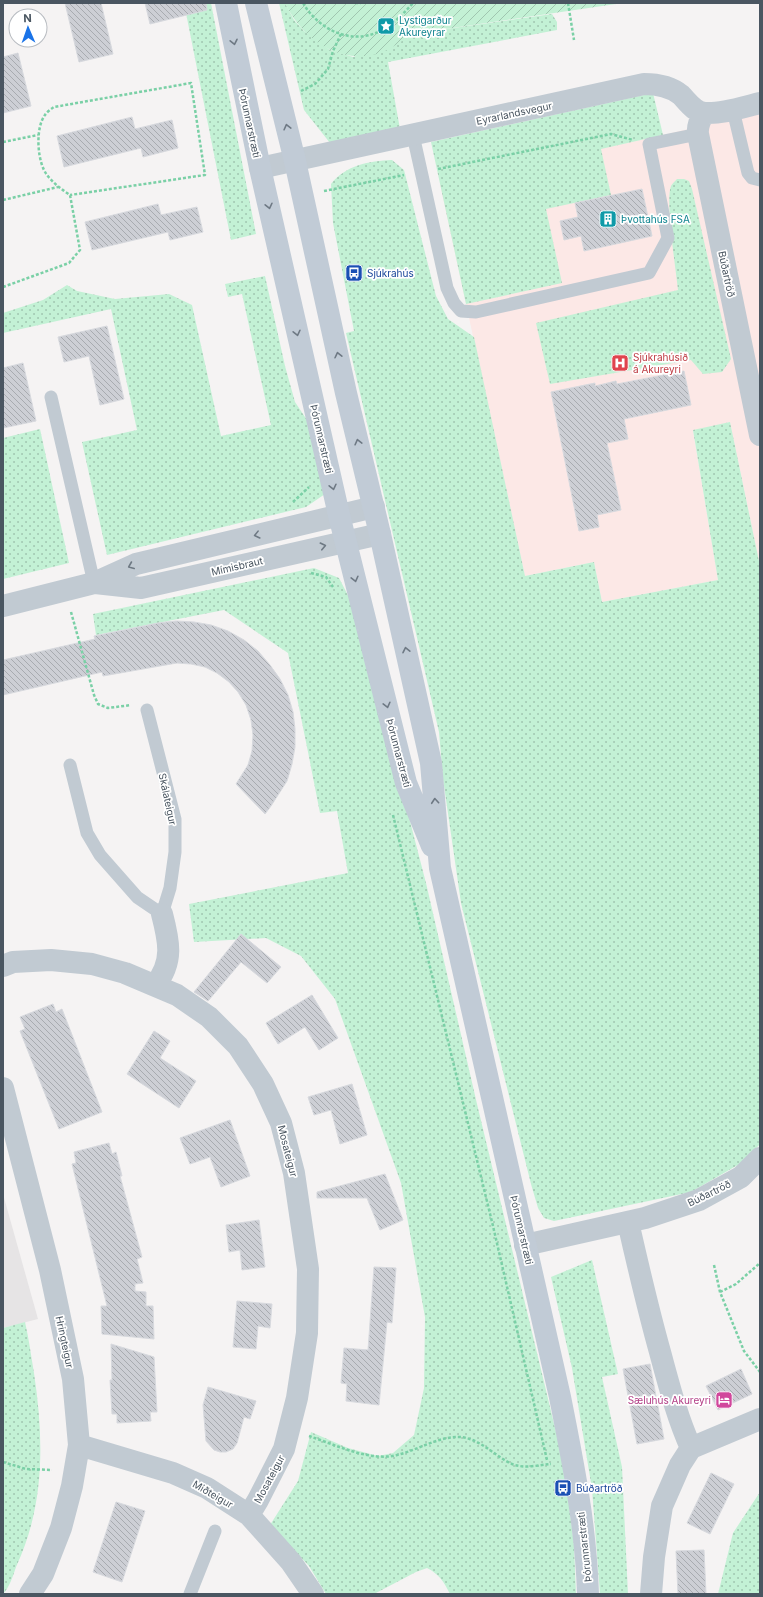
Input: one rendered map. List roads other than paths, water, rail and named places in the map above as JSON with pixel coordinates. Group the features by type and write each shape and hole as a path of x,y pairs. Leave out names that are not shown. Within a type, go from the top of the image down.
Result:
{"street":[{"name":"Þórunnarstræti","path":"226,3 260,168 339,515 406,783 440,868"},
{"name":"Þórunnarstræti","path":"256,3 295,161 431,763 440,868 560,1397 573,1462 587,1555 588,1594"},
{"name":"Eyrarlandsvegur","path":"260,168 644,84 655,84 667,87 680,94 693,108 704,113"},
{"path":"704,113 733,110 760,103"},
{"name":"Búðartröð","path":"704,113 700,120 698,134 760,435"},
{"name":"Mímisbraut","path":"3,606 94,583 136,564 374,507"},
{"name":"Mímisbraut","path":"94,583 140,588 380,534"},
{"path":"155,985 163,976 167,960 169,941 162,914"},
{"name":"Mosateigur","path":"3,966 13,962 51,960 92,964 125,973 177,995 209,1018 238,1046 263,1084 281,1123 294,1173 308,1269 307,1333 290,1430 284,1449 249,1515"},
{"name":"Hringteigur","path":"3,1088 52,1277 73,1379 79,1445 61,1528 43,1574 30,1594"},
{"name":"Búðartröð","path":"526,1245 645,1218 699,1200 740,1178 760,1158"},
{"path":"628,1222 643,1288 668,1381 680,1423 691,1448"},
{"path":"651,1594 654,1557 662,1506 680,1465 691,1448 760,1418"},
{"name":"Miðteigur","path":"79,1445 173,1472 206,1488 249,1515 292,1562 313,1594"}],"lane":[{"path":"733,110 748,173 752,178 760,180"},
{"path":"413,135 447,288 454,302 461,311 476,312 649,273 668,238 649,144 698,134"},
{"path":"51,397 94,583"},
{"name":"Skálateigur","path":"147,710 175,819 175,852 170,888 162,914"},
{"path":"70,765 87,833 100,855 137,897 162,914"},
{"path":"190,1594 215,1532"}],"place":[{"name":"Lystigarður Akureyrar","path":"386,26"},
{"name":"Þvottahús FSA","path":"608,219"},
{"name":"Sjúkrahús","path":"354,273"},
{"name":"Sjúkrahúsið á Akureyri","path":"620,363"},
{"name":"Sæluhús Akureyri","path":"724,1400"},
{"name":"Búðartröð","path":"563,1488"}]}
